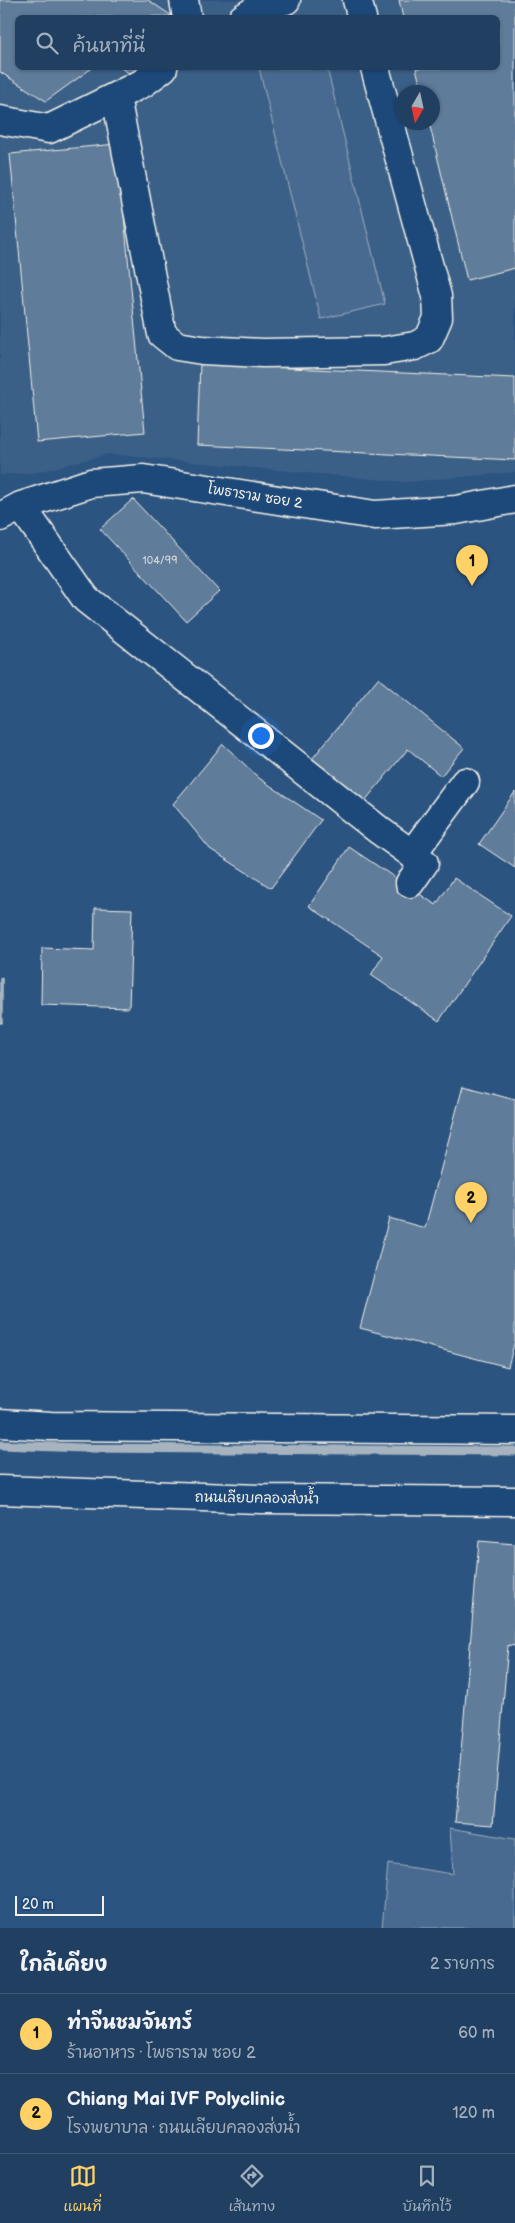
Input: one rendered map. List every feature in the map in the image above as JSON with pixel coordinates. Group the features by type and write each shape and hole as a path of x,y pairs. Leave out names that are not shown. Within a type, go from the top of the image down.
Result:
{"street":[{"path":"184,0 186,15"},
{"path":"247,15 260,7 286,0"},
{"path":"357,0 361,15"},
{"path":"0,120 49,129 144,83 160,70"},
{"path":"116,97 162,334 177,346 202,350 262,353 384,352 415,346 429,339 438,318 437,296 376,70"},
{"name":"โพธาราม ซอย 2","path":"10,512 92,483 143,479 376,515 456,510 515,498"},
{"path":"10,512 86,599 380,831 424,863 410,883"},
{"path":"412,854 465,782"},
{"path":"0,1423 50,1426 515,1430"},
{"name":"ถนนเลียบคลองส่งน้ำ","path":"0,1490 260,1499 515,1501"}],"shaded area":[{"path":"0,0 515,0 515,472 406,482 108,454 38,472 0,475"},
{"path":"259,70 327,70 385,304 321,319"},
{"path":"450,1828 515,1839 515,1928 382,1928 388,1864 453,1874"}],"building":[{"path":"0,0 148,0 170,15 15,15 15,70 89,70 46,101 0,72"},
{"path":"399,0 515,0 515,268 467,280 431,130 440,130 440,85 420,85 416,70 500,70 500,15 402,15"},
{"path":"124,70 138,70 134,76"},
{"path":"117,144 145,432 37,442 10,154"},
{"path":"200,364 515,378 515,460 197,445"},
{"path":"133,499 219,591 186,621 100,529"},
{"path":"378,678 464,748 441,776 408,749 364,802 312,759"},
{"path":"223,744 259,778 321,820 271,888 210,849 173,804"},
{"path":"515,792 515,868 479,844"},
{"path":"349,847 436,905 454,878 511,916 439,1021 371,975 383,956 309,906"},
{"path":"95,908 132,909 129,1008 41,1005 42,948 94,950"},
{"path":"0,978 2,978 2,1023 0,1023"},
{"path":"463,1086 515,1100 515,1340 508,1367 360,1328 389,1218 425,1228"},
{"path":"479,1541 515,1544 515,1646 508,1645 493,1825 455,1822"}],"waterway":[{"path":"0,1445 84,1448 515,1451"}],"place":[{"name":"ท่าจีนชมจันทร์","path":"472,586"},
{"name":"Chiang Mai IVF Polyclinic","path":"471,1223"}]}
